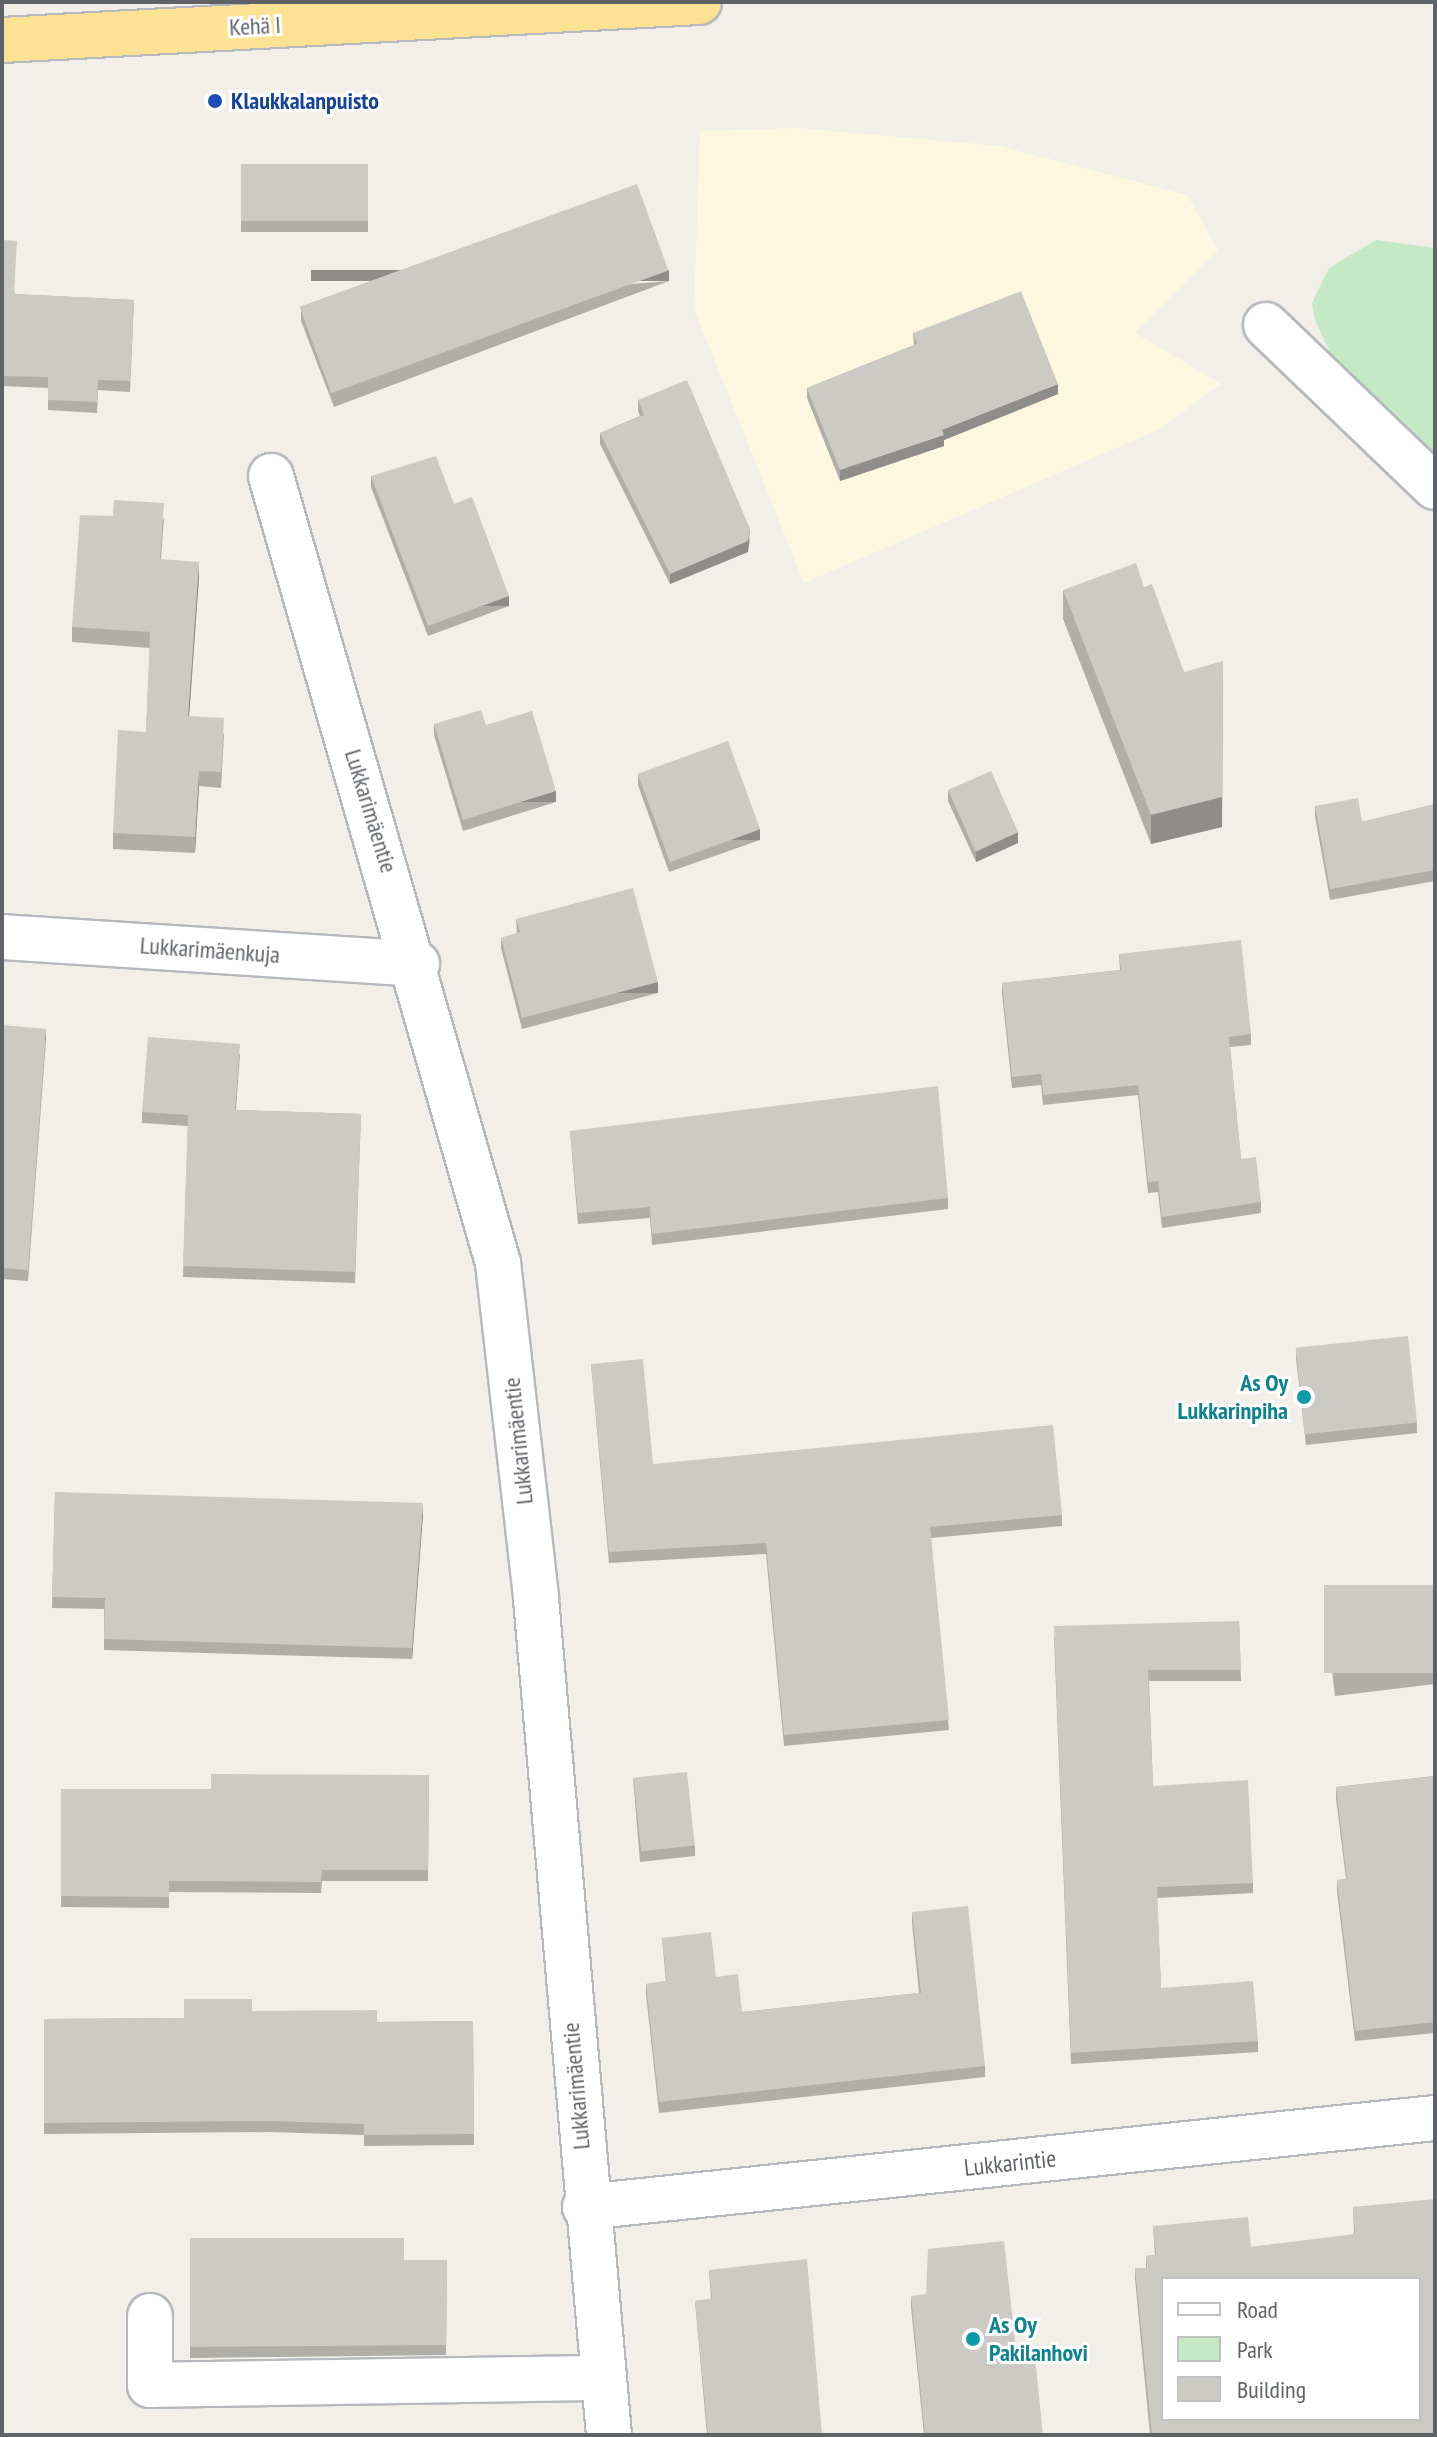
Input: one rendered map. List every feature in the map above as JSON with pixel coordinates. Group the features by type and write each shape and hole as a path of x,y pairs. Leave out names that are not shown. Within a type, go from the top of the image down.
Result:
{"highway":[{"name":"Kehä I","path":"2,40 699,2"}],"street":[{"path":"1266,325 1435,487"},
{"name":"Lukkarimäentie","path":"271,476 417,964 498,1263 536,1599 585,2207 609,2435"},
{"name":"Lukkarimäenkuja","path":"2,937 417,964"},
{"name":"Lukkarintie","path":"585,2207 1435,2118"},
{"path":"150,2316 150,2385 603,2378"}],"shaded area":[{"path":"799,128 1000,146 1187,195 1218,250 1135,333 1221,384 1158,430 804,583 694,309 700,131"}],"green space":[{"path":"1376,240 1435,248 1435,457 1342,378 1315,320 1312,303 1329,268"}],"building":[{"path":"241,164 368,164 368,221 241,221"},
{"path":"637,184 668,270 331,393 300,307"},
{"path":"2,240 17,241 14,294 134,300 130,381 98,380 97,402 48,400 48,377 2,376"},
{"path":"1021,291 1058,384 942,430 944,435 840,470 807,388 917,344 913,333"},
{"path":"687,380 750,529 748,541 670,574 600,433 644,415 638,400"},
{"path":"436,456 454,504 472,497 509,596 428,626 371,476"},
{"path":"114,500 164,503 160,559 199,562 188,716 224,718 221,772 199,771 195,837 113,833 118,730 146,732 150,632 72,627 80,515 113,516"},
{"path":"1136,563 1144,587 1152,584 1184,672 1223,661 1222,797 1151,815 1063,590"},
{"path":"481,710 486,725 532,711 556,791 463,820 434,724"},
{"path":"728,741 760,829 670,862 638,774"},
{"path":"991,771 1018,832 975,851 948,790"},
{"path":"1358,798 1362,822 1435,804 1435,870 1330,889 1315,806"},
{"path":"633,888 658,982 522,1018 501,938 520,932 516,919"},
{"path":"1241,940 1251,1034 1229,1037 1241,1159 1256,1157 1261,1202 1162,1217 1158,1181 1148,1182 1138,1085 1043,1095 1041,1074 1012,1077 1002,983 1121,970 1119,954"},
{"path":"2,1025 46,1029 28,1270 2,1268"},
{"path":"148,1037 240,1044 235,1110 361,1114 355,1272 183,1266 188,1115 142,1112"},
{"path":"938,1086 948,1198 652,1234 650,1207 578,1213 570,1131"},
{"path":"1408,1336 1417,1423 1305,1434 1296,1348"},
{"path":"643,1359 653,1464 1053,1425 1062,1515 930,1527 949,1720 784,1735 766,1543 609,1552 591,1364"},
{"path":"55,1492 423,1503 412,1648 104,1639 105,1598 52,1597"},
{"path":"1324,1585 1435,1585 1435,1673 1324,1673"},
{"path":"1239,1621 1241,1670 1148,1670 1153,1786 1248,1780 1253,1883 1157,1887 1161,1988 1253,1981 1258,2041 1071,2053 1054,1626"},
{"path":"687,1772 695,1846 641,1851 633,1778"},
{"path":"211,1774 429,1775 428,1870 322,1870 321,1882 169,1881 169,1897 61,1896 61,1789 211,1789"},
{"path":"1435,1776 1435,2022 1355,2031 1337,1880 1347,1879 1336,1787"},
{"path":"968,1906 985,2066 659,2102 646,1984 667,1981 662,1938 711,1932 716,1977 738,1974 742,2012 921,1993 912,1912"},
{"path":"184,1999 252,1999 252,2011 377,2010 377,2022 473,2021 474,2134 364,2135 364,2124 269,2121 44,2123 44,2019 184,2018"},
{"path":"1435,2199 1435,2435 1152,2435 1135,2268 1147,2268 1146,2256 1156,2255 1153,2226 1248,2217 1251,2247 1355,2234 1353,2207"},
{"path":"190,2238 404,2238 404,2260 447,2260 446,2345 190,2347"},
{"name":"As Oy Pakilanhovi","path":"1004,2241 1016,2349 1034,2348 1043,2435 925,2435 911,2296 926,2294 928,2249"},
{"path":"807,2259 822,2435 708,2435 695,2301 712,2299 709,2270"}],"place":[{"name":"Klaukkalanpuisto","path":"215,101"},
{"name":"As Oy Lukkarinpiha","path":"1304,1397"},
{"name":"As Oy Pakilanhovi","path":"973,2339"}]}
